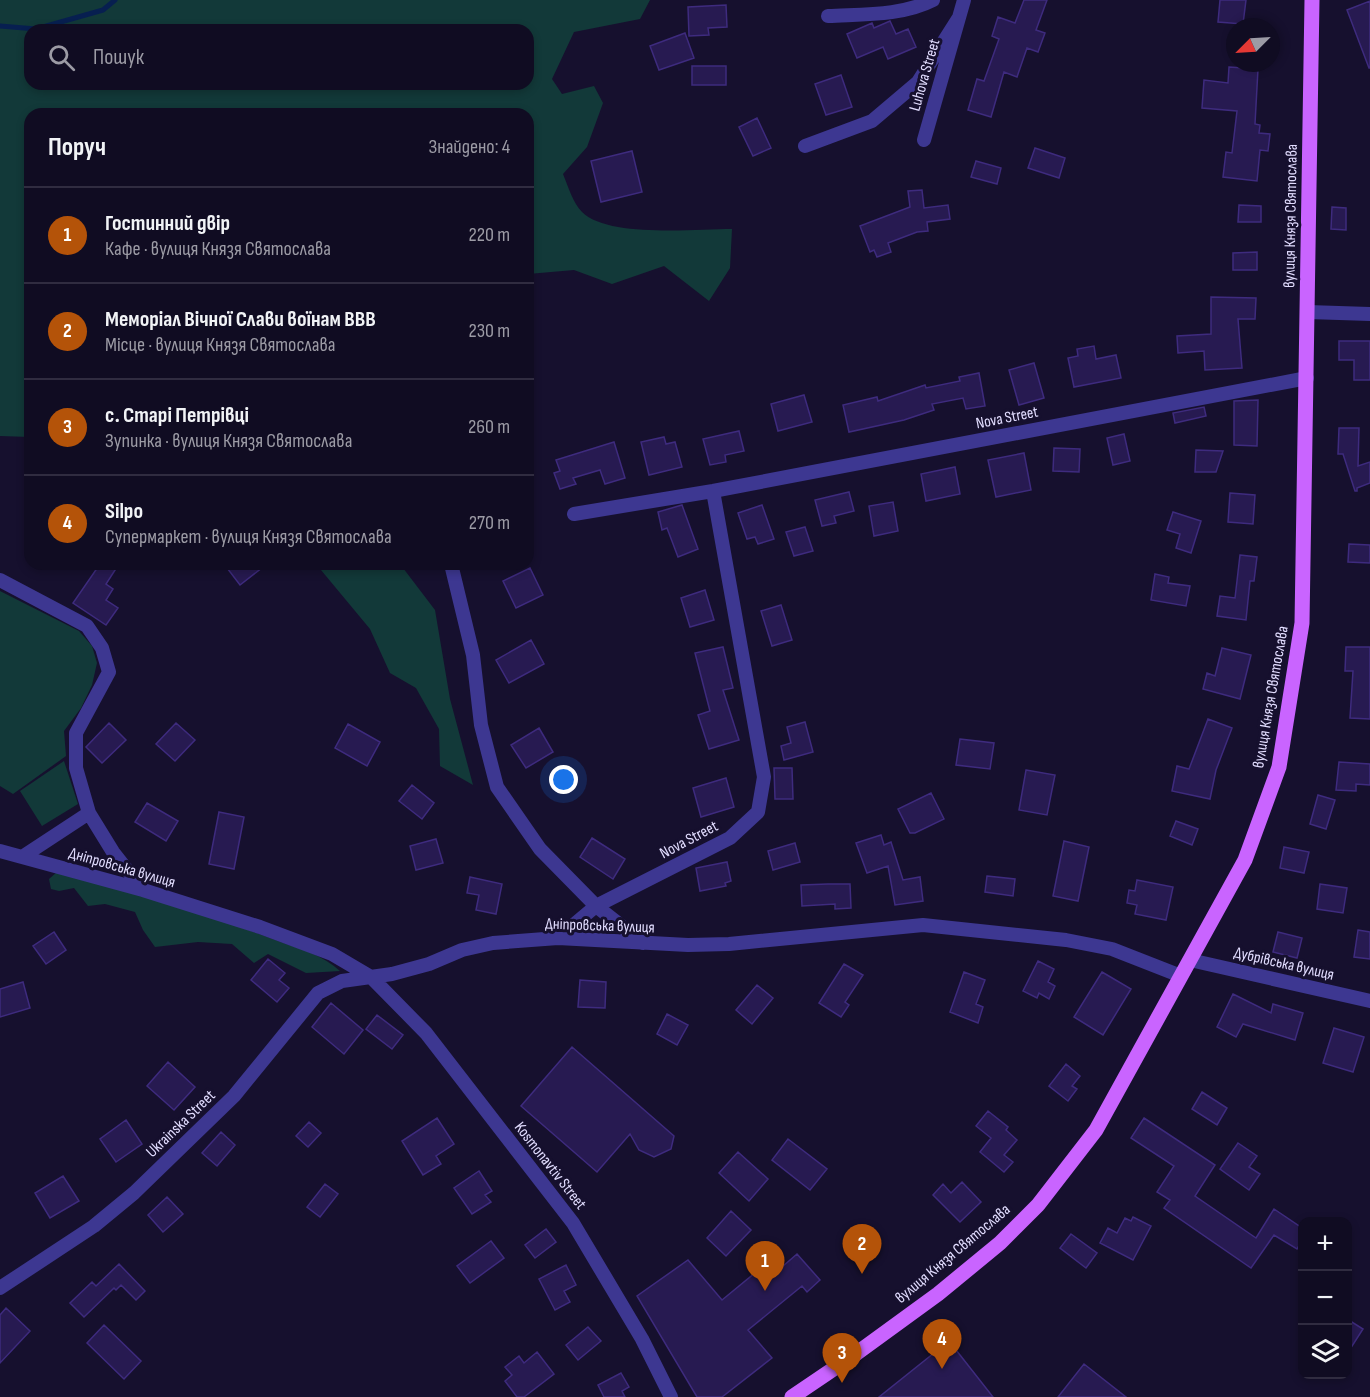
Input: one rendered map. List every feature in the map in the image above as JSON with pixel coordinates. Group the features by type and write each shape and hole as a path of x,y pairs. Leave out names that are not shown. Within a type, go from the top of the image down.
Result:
{"main road":[{"name":"вулиця Князя Святослава","path":"792,1397 811,1392 857,1353 938,1294 1000,1243 1038,1205 1096,1130 1245,860 1279,767 1302,623 1312,0"}],"street":[{"path":"828,16 881,13 924,5 933,0"},
{"name":"Luhova Street","path":"924,140 964,0"},
{"name":"Luhova Street","path":"805,146 872,121 918,82 958,19"},
{"path":"1308,312 1370,314"},
{"name":"Nova Street","path":"574,514 713,491 1306,378"},
{"name":"Nova Street","path":"558,938 596,906 730,838 758,812 764,777 713,491"},
{"path":"452,570 473,655 481,725 496,787 540,849 596,906 643,944"},
{"path":"0,580 87,626 102,648 109,672 76,733 76,768 88,813 113,852 143,890"},
{"path":"22,856 88,813"},
{"name":"Дніпровська вулиця","path":"0,851 143,890 280,935 332,954 371,977 429,964 462,950 494,943 558,938 643,944 729,944 923,925 1013,933 1078,942 1112,949 1181,976"},
{"name":"Дубрівська вулиця","path":"1190,960 1370,1001"},
{"name":"Ukrainska Street","path":"0,1288 94,1226 134,1193 234,1096 318,993 342,981 371,977"},
{"name":"Kosmonavtiv Street","path":"371,977 426,1034 573,1223 642,1339 671,1397"}],"green space":[{"path":"0,0 650,0 640,19 574,32 552,79 562,94 594,86 603,103 587,147 563,174 582,212 594,220 611,226 653,230 732,229 730,268 709,301 664,266 612,284 574,270 534,273 534,108 24,108 24,437 0,436"},
{"path":"321,570 405,570 435,610 450,699 473,785 440,766 439,729 416,688 390,673 370,629"},
{"path":"0,591 79,631 92,646 97,663 92,685 81,708 64,731 66,756 13,794 0,786"},
{"path":"64,761 78,804 42,826 20,791"},
{"path":"57,872 224,921 311,953 340,971 306,973 268,954 254,963 232,944 198,942 155,947 143,930 135,912 105,904 88,906 74,888 59,891 51,889 49,879"}],"building":[{"path":"1024,0 1047,0 1036,30 1045,33 1038,52 1027,48 1017,77 1004,72 991,117 968,110 977,79 984,81 999,39 992,36 998,17 1015,23"},
{"path":"1220,0 1246,0 1244,18 1226,18 1226,23 1218,22"},
{"path":"1370,1 1370,68 1369,68 1347,10"},
{"path":"726,5 727,27 708,28 709,35 689,36 688,7"},
{"path":"890,21 896,34 908,29 916,47 888,59 883,47 857,58 847,34 872,23 874,28"},
{"path":"685,33 694,58 659,70 650,46"},
{"path":"692,66 726,66 726,85 692,85"},
{"path":"1229,72 1258,72 1255,124 1260,125 1259,133 1270,134 1268,151 1260,150 1257,181 1223,177 1226,152 1232,153 1237,111 1202,108 1204,80 1228,83"},
{"path":"841,75 852,107 826,115 815,84"},
{"path":"757,118 771,148 753,156 739,127"},
{"path":"1035,148 1065,158 1059,178 1028,168"},
{"path":"632,151 642,192 601,202 591,161"},
{"path":"976,161 1001,168 997,184 971,177"},
{"path":"922,190 924,208 948,205 950,219 927,222 928,231 917,232 888,243 891,252 877,257 874,250 870,252 860,226 910,207 908,191"},
{"path":"1239,205 1261,206 1261,222 1238,222"},
{"path":"1332,207 1346,208 1346,230 1331,229"},
{"path":"1257,252 1257,270 1233,270 1233,253"},
{"path":"1211,297 1256,298 1255,319 1238,319 1242,368 1205,370 1204,351 1178,353 1177,336 1211,334"},
{"path":"1339,341 1370,341 1370,380 1354,380 1354,360 1339,360"},
{"path":"1094,346 1096,359 1116,355 1121,378 1074,387 1068,358 1078,356 1077,349"},
{"path":"1034,363 1044,398 1019,405 1009,370"},
{"path":"979,373 985,406 966,409 963,398 932,404 934,410 904,420 849,432 843,405 877,397 878,401 925,385 926,388 960,381 959,377"},
{"path":"804,395 812,422 778,431 771,404"},
{"path":"1258,400 1257,446 1234,445 1234,401"},
{"path":"1204,407 1206,416 1175,423 1173,413"},
{"path":"1339,428 1359,428 1358,466 1370,462 1370,483 1357,488 1357,491 1355,491 1343,454 1338,454"},
{"path":"739,431 744,451 725,455 726,462 710,465 703,439"},
{"path":"1124,434 1130,461 1113,465 1107,438"},
{"path":"664,437 666,444 675,442 682,467 649,475 641,442"},
{"path":"614,442 625,478 605,484 600,470 573,478 576,484 560,489 554,473 560,471 556,460"},
{"path":"1054,448 1080,449 1079,472 1053,471"},
{"path":"1196,450 1223,451 1216,472 1195,472"},
{"path":"1024,453 1031,490 996,497 988,460"},
{"path":"955,467 960,494 926,501 921,474"},
{"path":"849,492 854,511 834,516 836,523 822,526 815,500"},
{"path":"1230,493 1255,495 1253,524 1228,522"},
{"path":"893,502 898,531 874,536 869,506"},
{"path":"682,505 698,549 678,557 667,528 662,530 658,512"},
{"path":"762,505 774,539 758,544 755,537 747,539 738,513"},
{"path":"1173,512 1201,521 1191,553 1176,548 1180,534 1167,530"},
{"path":"805,527 813,551 794,556 786,532"},
{"path":"1349,544 1370,545 1370,563 1348,562"},
{"path":"1240,555 1257,557 1254,581 1250,581 1246,620 1217,616 1220,596 1235,598"},
{"path":"96,570 115,570 106,584 113,589 106,600 118,608 106,625 73,603"},
{"path":"229,570 259,570 240,585"},
{"path":"526,570 531,570 543,595 516,608 503,581"},
{"path":"1155,574 1169,577 1168,583 1190,586 1186,606 1151,600"},
{"path":"705,590 714,620 690,627 681,598"},
{"path":"781,605 792,640 772,646 761,611"},
{"path":"531,640 544,664 509,683 496,660"},
{"path":"723,647 733,688 723,690 739,740 709,749 698,715 710,711 695,653"},
{"path":"1346,647 1370,647 1370,719 1350,718 1353,671 1345,671"},
{"path":"1222,648 1251,655 1240,699 1203,689 1207,673 1215,676"},
{"path":"1208,719 1232,728 1216,770 1210,799 1172,791 1177,766 1189,769"},
{"path":"805,722 813,752 784,760 781,746 791,743 787,727"},
{"path":"109,723 126,740 102,763 86,747"},
{"path":"176,723 195,740 175,761 156,744"},
{"path":"348,724 380,742 367,766 335,748"},
{"path":"539,728 553,752 526,768 511,745"},
{"path":"960,739 994,743 990,769 956,765"},
{"path":"1339,762 1370,764 1370,785 1356,784 1356,791 1336,790"},
{"path":"774,768 792,768 793,799 775,799"},
{"path":"1026,770 1055,775 1047,815 1019,810"},
{"path":"726,778 734,807 701,817 693,788"},
{"path":"412,785 434,803 422,819 399,801"},
{"path":"931,793 944,819 915,833 910,833 898,809"},
{"path":"1318,795 1335,800 1326,829 1310,824"},
{"path":"147,803 178,821 166,841 135,822"},
{"path":"219,812 244,817 234,869 209,864"},
{"path":"1176,821 1198,829 1192,845 1170,836"},
{"path":"881,835 884,845 891,842 903,880 920,877 923,901 895,905 888,866 867,873 856,843"},
{"path":"592,838 625,859 613,879 580,857"},
{"path":"436,839 443,863 416,870 410,846"},
{"path":"1064,841 1089,847 1078,901 1053,896"},
{"path":"795,843 800,862 773,870 768,851"},
{"path":"1284,847 1309,852 1304,873 1280,868"},
{"path":"727,862 731,881 725,883 726,886 700,891 696,868"},
{"path":"987,876 1015,879 1013,896 985,892"},
{"path":"470,877 502,884 496,914 476,910 479,895 467,893"},
{"path":"1137,880 1173,887 1166,920 1135,914 1137,905 1127,903 1129,890 1135,891"},
{"path":"850,884 851,908 835,909 835,904 802,906 801,885"},
{"path":"1320,884 1347,888 1343,913 1317,909"},
{"path":"1358,930 1370,932 1370,959 1354,957"},
{"path":"54,932 66,950 46,964 33,946"},
{"path":"1278,932 1302,938 1297,958 1273,952"},
{"path":"268,959 285,973 279,980 289,988 277,1002 251,980"},
{"path":"1038,961 1054,969 1048,982 1055,986 1049,999 1039,993 1037,998 1023,991"},
{"path":"844,964 863,975 845,1002 849,1005 841,1017 819,1003"},
{"path":"964,972 985,980 976,1004 983,1007 978,1023 950,1012"},
{"path":"1102,972 1131,989 1103,1035 1074,1017"},
{"path":"580,980 606,982 605,1008 578,1007"},
{"path":"23,982 30,1008 0,1017 0,989"},
{"path":"757,985 773,998 752,1024 736,1010"},
{"path":"1233,994 1271,1013 1273,1004 1303,1013 1295,1040 1243,1024 1236,1037 1217,1027"},
{"path":"331,1003 363,1030 344,1054 312,1027"},
{"path":"667,1014 688,1025 677,1045 657,1034"},
{"path":"377,1015 403,1035 392,1049 366,1029"},
{"path":"1334,1028 1364,1037 1353,1072 1323,1063"},
{"path":"572,1047 674,1136 671,1149 654,1157 639,1150 630,1134 597,1172 521,1106"},
{"path":"168,1062 195,1087 174,1110 147,1086"},
{"path":"1066,1064 1080,1076 1072,1086 1077,1089 1068,1101 1049,1086"},
{"path":"1202,1092 1227,1108 1217,1125 1192,1109"},
{"path":"988,1111 1008,1127 1006,1130 1017,1140 1004,1155 1013,1162 1004,1172 980,1152 991,1138 976,1126"},
{"path":"437,1118 454,1144 436,1156 441,1164 423,1175 402,1141"},
{"path":"1144,1118 1215,1165 1195,1196 1256,1238 1274,1209 1298,1225 1297,1249 1274,1235 1251,1268 1164,1208 1170,1200 1157,1192 1174,1166 1131,1138"},
{"path":"126,1120 142,1144 116,1162 100,1139"},
{"path":"309,1122 321,1133 308,1147 296,1136"},
{"path":"221,1132 235,1145 217,1166 202,1153"},
{"path":"788,1139 827,1169 810,1190 772,1160"},
{"path":"1238,1143 1257,1156 1249,1167 1260,1174 1249,1190 1220,1169"},
{"path":"738,1152 768,1179 749,1201 719,1173"},
{"path":"479,1171 492,1191 485,1195 491,1202 472,1214 454,1188"},
{"path":"63,1176 79,1201 50,1218 35,1193"},
{"path":"962,1182 981,1202 960,1222 933,1195 943,1184 951,1193"},
{"path":"325,1184 338,1194 320,1217 307,1207"},
{"path":"167,1197 183,1214 163,1232 148,1215"},
{"path":"731,1211 751,1230 726,1256 707,1238"},
{"path":"1133,1217 1151,1226 1133,1260 1100,1243 1108,1228 1117,1233 1125,1218 1131,1221"},
{"path":"546,1229 556,1242 535,1258 525,1245"},
{"path":"1071,1234 1097,1253 1086,1268 1060,1248"},
{"path":"491,1241 504,1258 470,1283 457,1266"},
{"path":"797,1254 820,1280 807,1292 802,1286 748,1330 772,1358 722,1397 697,1397 637,1296 688,1260 722,1300 767,1263 775,1273"},
{"path":"119,1264 145,1291 136,1300 121,1285 116,1290 114,1288 84,1317 70,1303 92,1282 96,1286"},
{"path":"566,1265 576,1285 564,1291 570,1302 555,1310 539,1279"},
{"path":"6,1308 30,1331 0,1363 0,1315"},
{"path":"1352,1322 1363,1329 1352,1346"},
{"path":"104,1325 141,1361 124,1379 87,1343"},
{"path":"588,1327 601,1341 578,1360 566,1345"},
{"path":"949,1341 993,1397 879,1397"},
{"path":"537,1352 554,1374 524,1397 517,1397 505,1381 512,1375 505,1367 519,1356 524,1363"},
{"path":"1084,1364 1126,1397 1058,1397"},
{"path":"621,1373 629,1387 622,1391 625,1397 604,1397 598,1385"}],"waterway":[{"path":"54,24 103,10 115,0"},
{"path":"0,26 24,28"}],"place":[{"name":"Меморіал Вічної Слави воїнам ВВВ","path":"862,1274"},
{"name":"Гостинний двір","path":"765,1291"},
{"name":"Silpo","path":"942,1369"},
{"name":"с. Старі Петрівці","path":"842,1383"}]}
